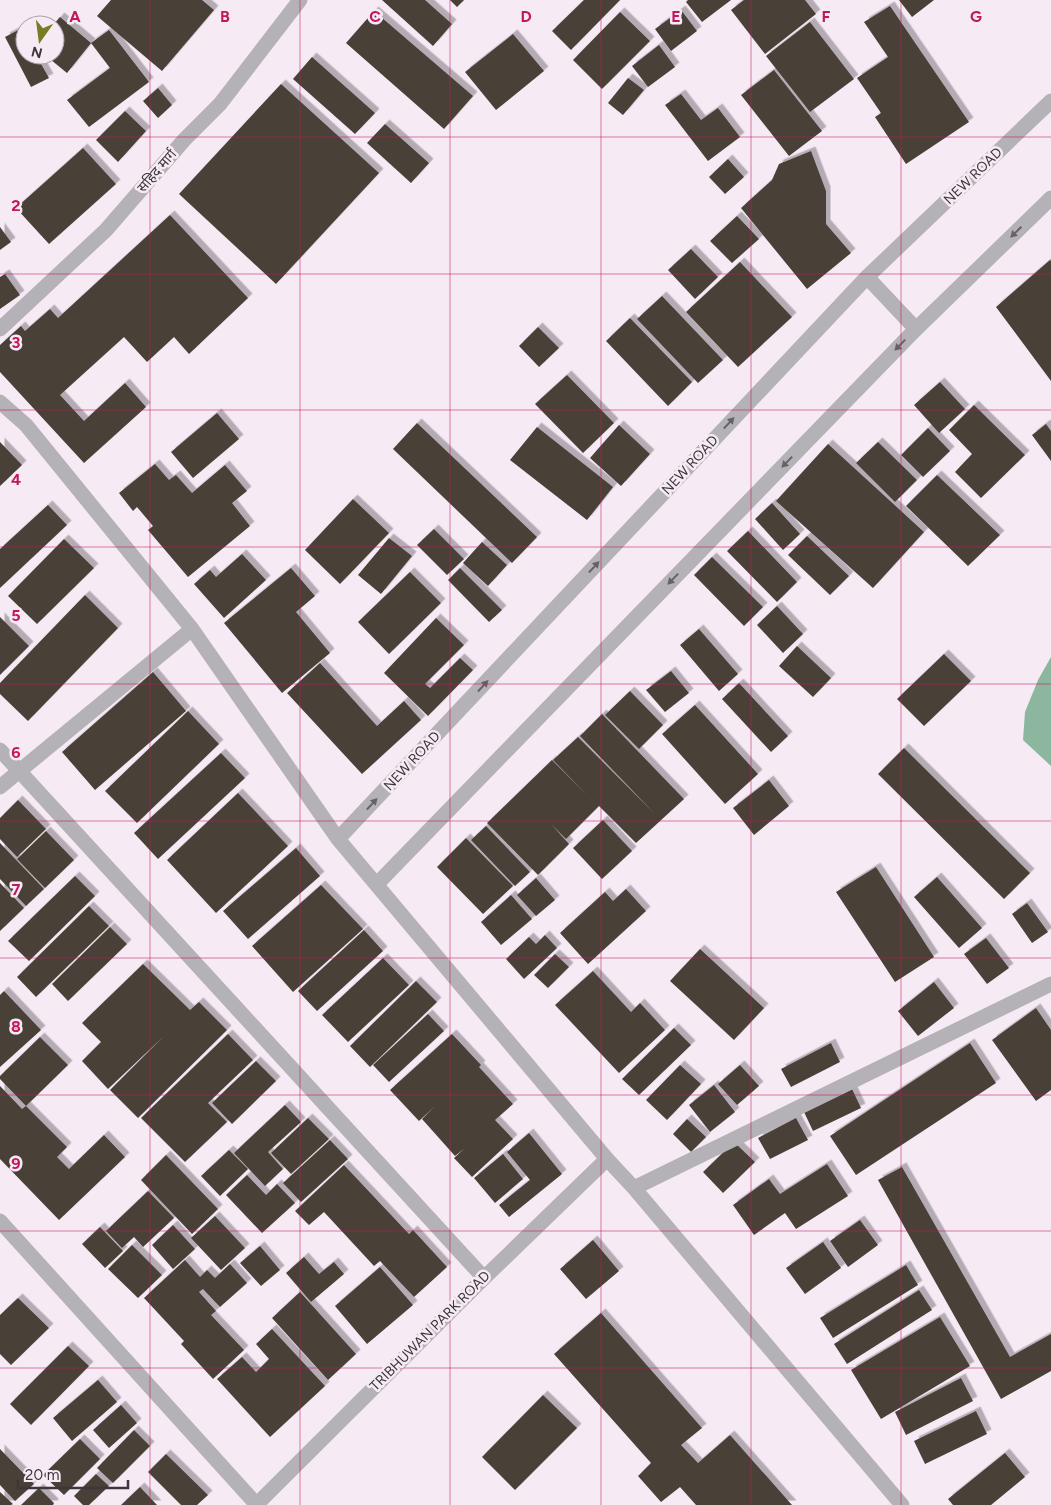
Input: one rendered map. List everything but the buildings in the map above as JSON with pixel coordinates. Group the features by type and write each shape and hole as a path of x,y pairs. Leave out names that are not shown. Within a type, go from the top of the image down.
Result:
{"street":[{"name":"सहिद मार्ग","path":"0,329 106,230 184,140 220,104 300,0"},
{"name":"NEW ROAD","path":"338,840 867,277 1051,101"},
{"path":"377,884 916,329 1051,198"},
{"path":"867,277 916,329"},
{"path":"0,402 26,425 192,629 338,840 377,884 606,1160 634,1188 902,1505"},
{"path":"0,787 192,629"},
{"path":"0,750 484,1278"},
{"path":"634,1188 1051,984"},
{"name":"TRIBHUWAN PARK ROAD","path":"256,1505 484,1278 606,1160"},
{"path":"0,1221 256,1505"}],"green space":[{"path":"1051,657 1051,766 1023,740 1025,712 1038,680"}]}
